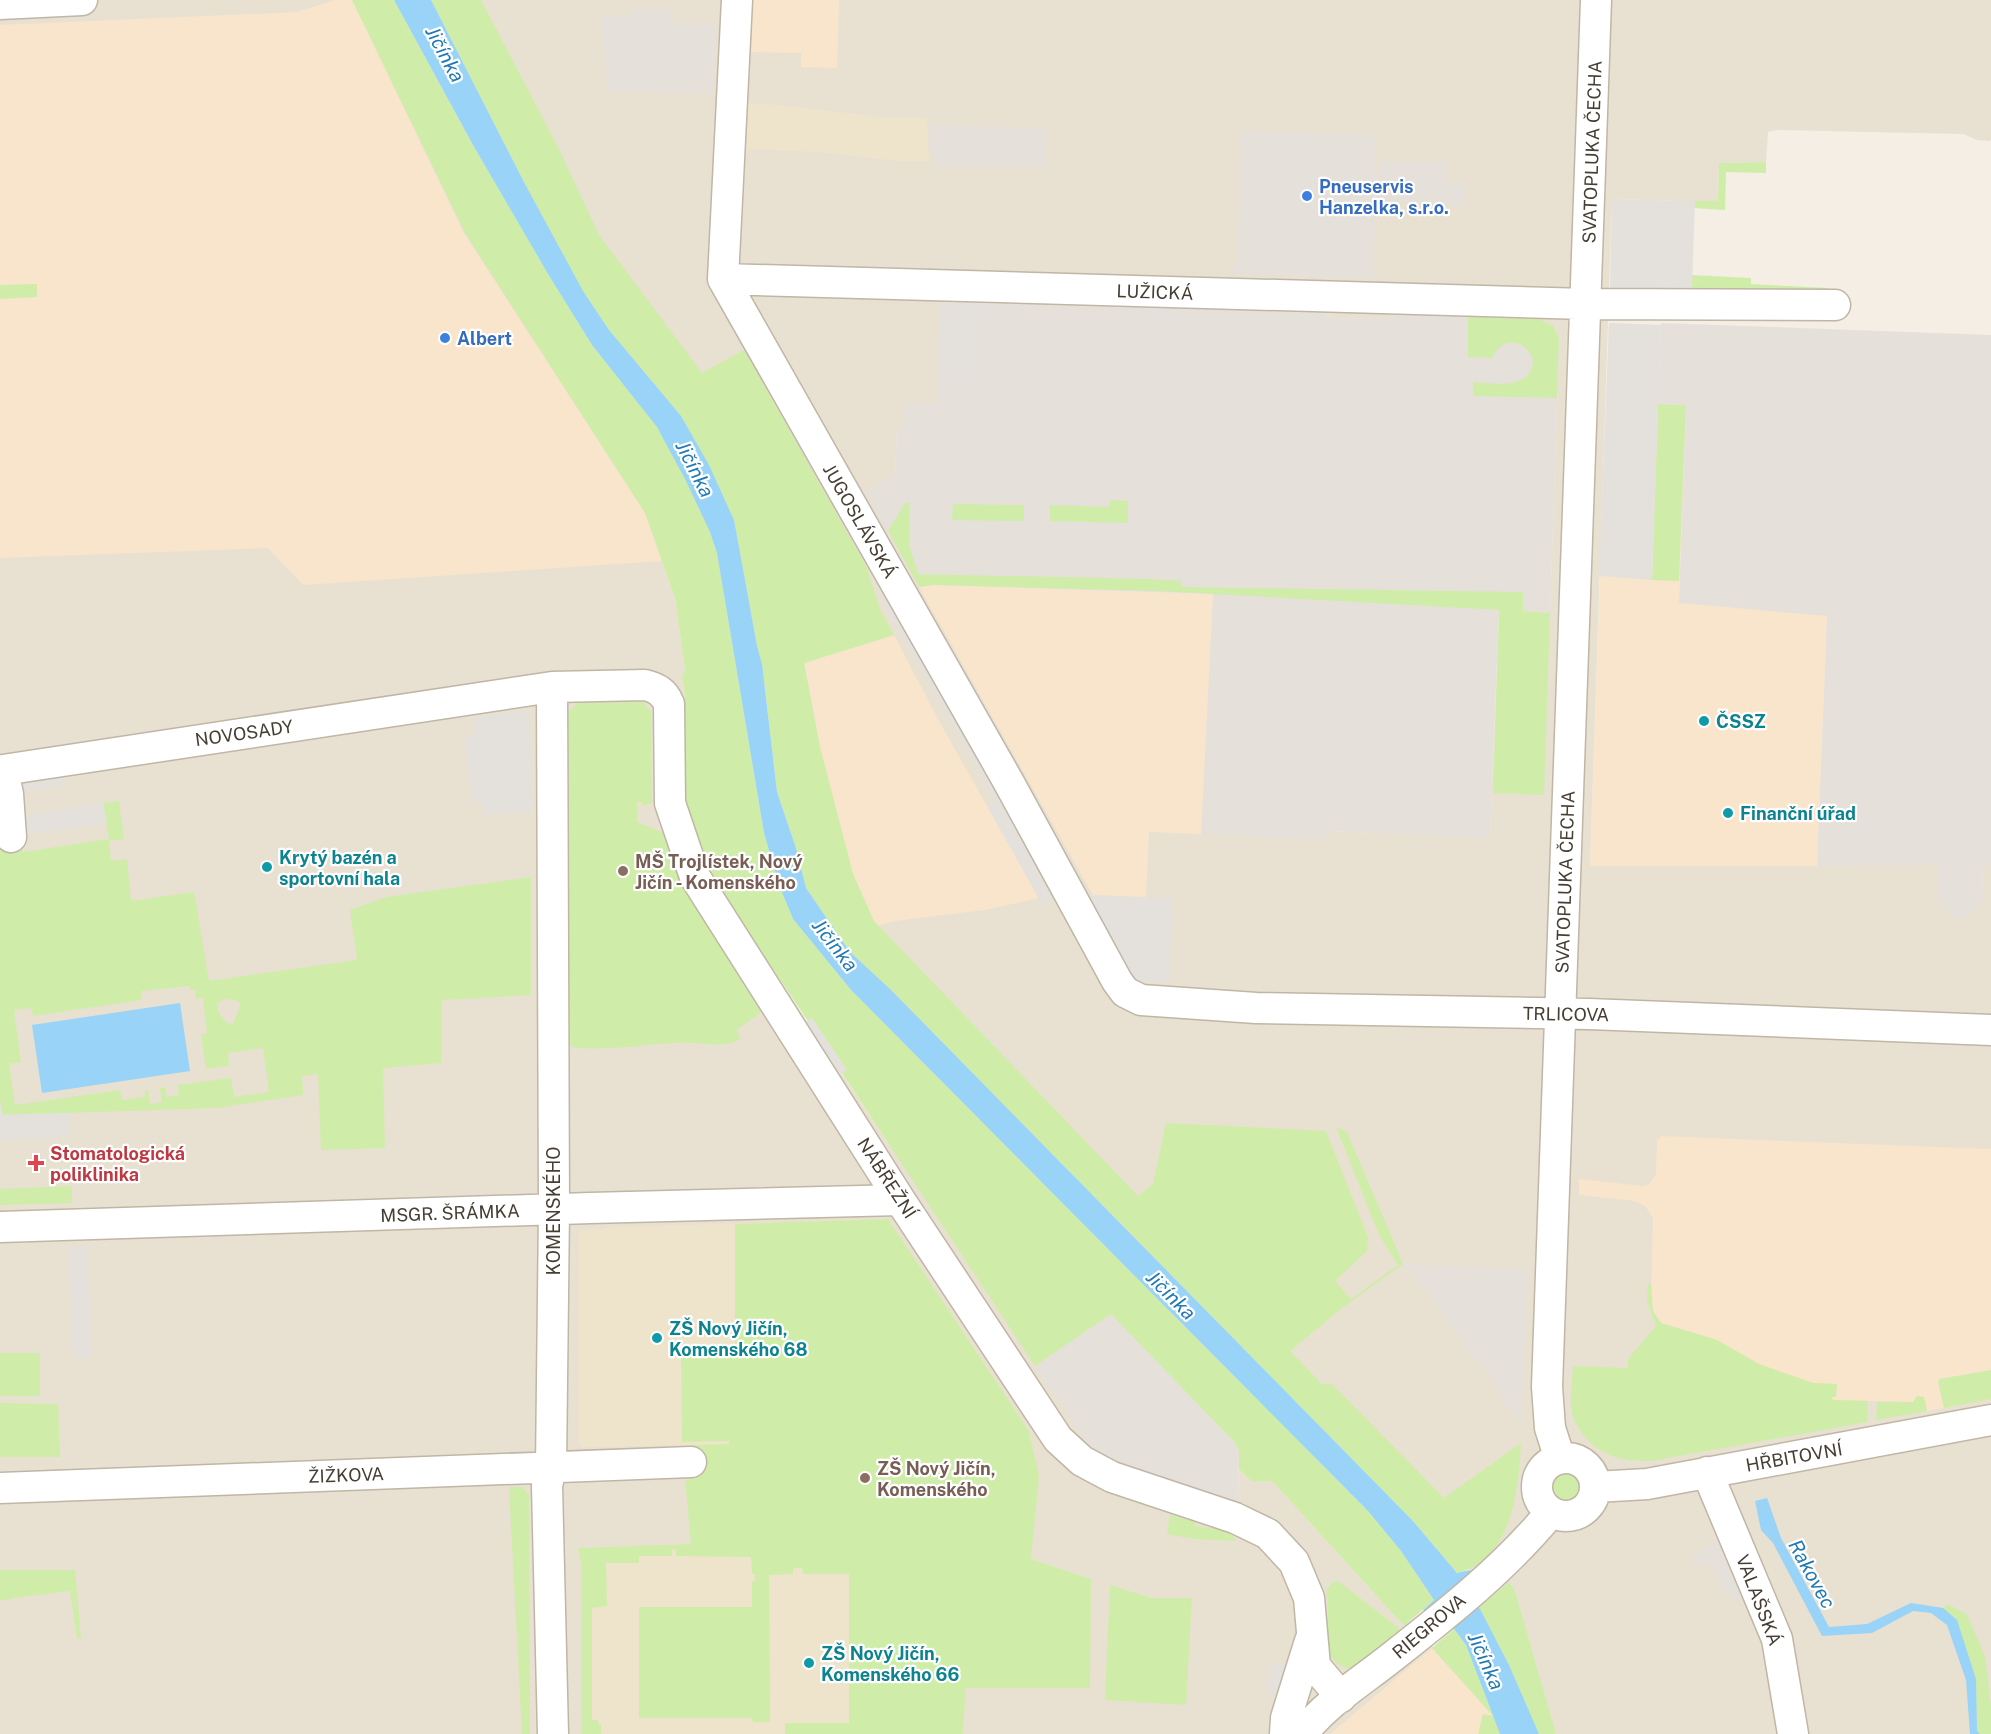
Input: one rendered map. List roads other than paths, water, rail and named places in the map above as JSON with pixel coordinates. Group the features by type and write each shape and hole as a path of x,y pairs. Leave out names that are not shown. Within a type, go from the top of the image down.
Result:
{"street":[{"path":"0,4 82,0"},
{"path":"723,279 737,0"},
{"name":"SVATOPLUKA ČECHA","path":"1560,1459 1550,1428 1547,1387 1596,0"},
{"name":"LUŽICKÁ","path":"723,279 1586,304"},
{"name":"JUGOSLÁVSKÁ","path":"723,279 1008,781 1117,981 1125,992 1141,1000"},
{"path":"1586,304 1835,305"},
{"name":"NÁBŘEŽNÍ","path":"552,687 645,685 664,693 669,704 670,803 695,877 900,1200 1058,1439 1082,1461 1112,1477 1235,1518 1268,1534 1294,1562 1309,1598 1315,1666 1341,1697"},
{"name":"NOVOSADY","path":"11,837 9,794 3,770 552,687"},
{"name":"KOMENSKÉHO","path":"552,687 554,1209 551,1468 547,1486 553,1734"},
{"name":"TRLICOVA","path":"1141,1000 1256,1008 1560,1013 1991,1030"},
{"name":"MSGR. ŠRÁMKA","path":"0,1227 900,1200"},
{"name":"HŘBITOVNÍ","path":"1595,1487 1647,1484 1991,1420"},
{"path":"1571,1458 1587,1466 1593,1476 1595,1487 1591,1503 1583,1511 1567,1516 1551,1512 1540,1499 1538,1482 1545,1467 1560,1459 1571,1458"},
{"name":"ŽIŽKOVA","path":"0,1488 691,1462"},
{"name":"VALAŠSKÁ","path":"1707,1472 1777,1639 1793,1734"},
{"name":"RIEGROVA","path":"1302,1734 1341,1697 1421,1635 1500,1567 1551,1512"},
{"name":"NÁBŘEŽNÍ","path":"1285,1734 1286,1718 1311,1635"}],"water":[{"name":"Jičínka","path":"394,0 431,0 525,184 583,291 609,330 681,416 709,465 734,520 762,664 777,792 796,848 806,888 850,952 891,990 1413,1521 1457,1573 1470,1570 1479,1607 1509,1665 1539,1734 1500,1734 1466,1645 1454,1629 1423,1610 1434,1600 1401,1551 1368,1511 851,990 793,919 779,885 764,833 717,553 710,532 657,427 592,345 548,274 473,145"},
{"path":"180,1003 190,1071 42,1093 32,1025"},
{"path":"1767,1498 1781,1538 1829,1627 1867,1624 1911,1603 1943,1608 1957,1620 1976,1679 1977,1731 1980,1734 1970,1734 1966,1680 1947,1625 1931,1613 1913,1611 1872,1633 1822,1636 1773,1543 1761,1530 1755,1501"}],"place":[{"name":"Pneuservis Hanzelka, s.r.o.","path":"1307,196"},
{"name":"Albert","path":"445,338"},
{"name":"ČSSZ","path":"1704,721"},
{"name":"Finanční úřad","path":"1728,813"},
{"name":"Krytý bazén a sportovní hala","path":"267,867"},
{"name":"MŠ Trojlístek, Nový Jičín - Komenského","path":"623,871"},
{"name":"Stomatologická poliklinika","path":"36,1163"},
{"name":"ZŠ Nový Jičín, Komenského 68","path":"657,1338"},
{"name":"ZŠ Nový Jičín, Komenského","path":"865,1478"},
{"name":"ZŠ Nový Jičín, Komenského 66","path":"809,1663"}],"water label":[{"name":"Rakovec","path":"1812,1574"}]}
